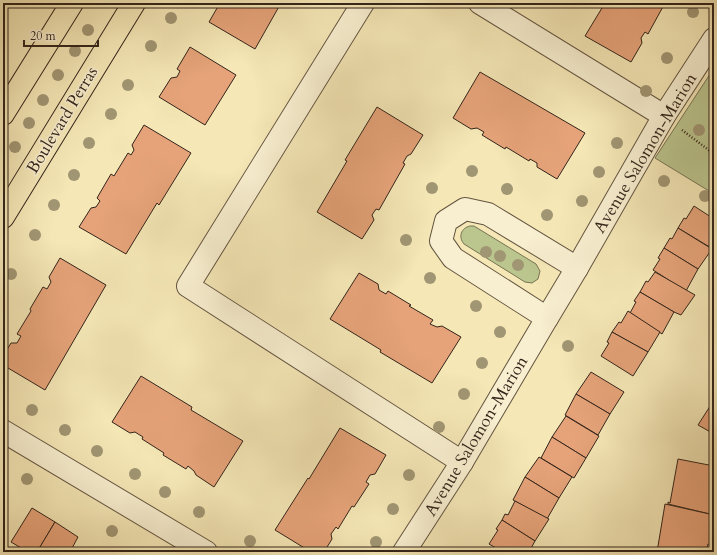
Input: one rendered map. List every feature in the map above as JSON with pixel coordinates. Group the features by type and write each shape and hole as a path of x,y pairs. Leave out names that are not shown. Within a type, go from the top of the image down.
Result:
{"main road":[{"path":"3,114 72,3"},
{"name":"Boulevard Perras","path":"3,217 134,3"}],"street":[{"path":"363,3 188,286 462,462"},
{"path":"480,3 664,116"},
{"name":"Avenue Salomon-Marion","path":"404,552 462,462 577,268 664,116 714,39"},
{"path":"547,318 454,258 442,241 446,221 466,209 488,214 577,268"},
{"path":"3,430 206,552"}],"path":[{"path":"664,116 714,154"}],"green space":[{"path":"714,68 714,194 655,158"},
{"path":"474,226 536,264 540,271 538,279 532,283 525,282 464,244 461,239 461,233 464,229"}],"building":[{"path":"220,3 281,3 255,49 209,22"},
{"path":"605,3 665,3 648,34 645,32 641,38 642,43 631,62 585,36"},
{"path":"190,47 236,75 205,125 159,97 171,78 177,77 180,71 177,69"},
{"path":"480,72 585,133 557,179 537,167 537,163 530,159 529,161 506,147 505,149 482,135 484,132 477,128 471,129 453,118"},
{"path":"377,107 423,135 411,154 407,156 403,163 405,164 379,210 376,209 372,215 374,220 362,239 317,212 347,161 345,160"},
{"path":"144,125 191,153 159,205 157,203 126,254 79,227 91,208 96,207 100,201 97,198 111,174 114,176 128,153 131,155 134,150 132,145"},
{"path":"694,206 714,219 713,249 678,228"},
{"path":"678,228 712,249 698,269 664,248 670,238 672,239"},
{"path":"664,248 698,269 686,291 653,270 660,259 658,258"},
{"path":"60,258 106,285 45,390 3,365 3,356 11,343 17,343 21,336 17,334 43,287 47,289 51,282 49,277"},
{"path":"655,272 695,295 681,315 640,292 646,281 648,282"},
{"path":"359,273 378,284 379,290 386,294 388,291 411,305 409,306 433,320 430,324 437,327 442,326 461,337 432,383 380,352 381,350 330,319"},
{"path":"640,292 674,312 662,334 630,313 636,302 634,301"},
{"path":"628,311 660,332 648,352 612,332 619,322 621,323"},
{"path":"612,332 648,352 633,376 601,356 609,343 607,342"},
{"path":"591,372 624,392 610,414 576,394"},
{"path":"141,376 192,407 191,410 243,441 214,487 196,475 188,466 186,469 163,455 164,453 142,439 143,437 135,432 130,433 112,422"},
{"path":"576,394 610,414 598,435 565,415"},
{"path":"714,400 714,434 698,425"},
{"path":"566,416 599,436 586,458 552,437"},
{"path":"340,428 386,455 375,474 370,475 366,482 369,484 354,507 352,506 338,529 336,527 331,534 332,539 324,552 311,552 275,530 308,478 309,479"},
{"path":"552,437 586,458 574,478 541,458"},
{"path":"539,457 572,477 559,498 525,477"},
{"path":"678,459 714,466 714,515 668,504 668,502 670,503"},
{"path":"525,477 559,498 547,519 513,500"},
{"path":"515,501 549,519 535,541 502,520 505,514 508,515"},
{"path":"665,504 714,515 714,546 708,544 706,552 657,552"},
{"path":"32,508 55,522 37,552 28,552 11,542"},
{"path":"502,520 535,541 529,552 503,552 489,544 498,530 496,529"},
{"path":"55,522 78,537 70,552 37,552"}]}
